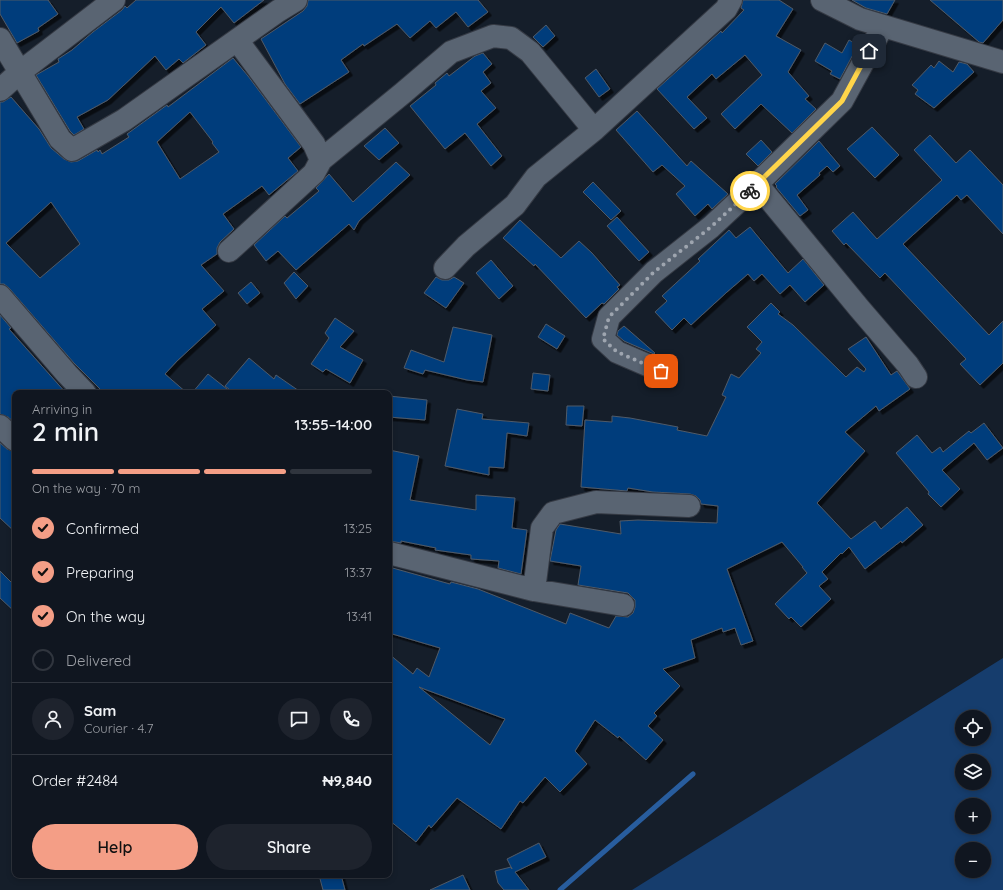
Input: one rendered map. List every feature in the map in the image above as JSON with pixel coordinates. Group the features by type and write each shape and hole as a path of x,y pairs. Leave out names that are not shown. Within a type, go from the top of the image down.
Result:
{"street":[{"path":"0,90 20,72 114,0"},
{"path":"0,39 60,139 72,150 124,120 296,0"},
{"path":"445,268 466,246 515,205 536,177 594,130 726,9 731,0"},
{"path":"822,0 860,19 1003,62"},
{"path":"661,371 617,352 603,339 609,317 654,272 711,227 842,101 883,26"},
{"path":"229,251 314,173 321,160 451,52 493,36 511,38 530,52 594,130"},
{"path":"237,40 314,144 321,160"},
{"path":"757,184 859,308 908,364 916,378"},
{"path":"0,296 82,390"},
{"path":"0,426 12,437"},
{"path":"534,590 542,528 553,513 596,502 689,506"},
{"path":"392,554 534,590 623,606"}],"shaded area":[{"path":"1003,658 1003,890 632,890"}],"building":[{"path":"0,0 48,0 58,14 38,28 39,31 17,43 0,14"},
{"path":"136,0 264,0 234,23 221,7 196,32 206,45 183,63 179,59 166,70 155,56 108,100 77,117 84,129 74,135 70,131 36,75 59,62 58,59 72,50 125,6 127,8"},
{"path":"308,0 478,0 488,12 468,27 456,12 436,28 430,21 410,38 397,24 364,46 363,44 341,60 349,72 300,104 285,84 261,39 303,11 307,6"},
{"path":"743,0 779,0 793,9 776,36 801,50 788,72 809,96 805,99 816,109 792,133 761,104 735,129 721,114 762,75 745,55 716,79 712,74 687,97 707,118 694,129 657,89 721,31 722,33 744,10 741,8"},
{"path":"852,0 895,0 887,14 866,8"},
{"path":"930,0 1003,0 1003,20 983,43 979,42"},
{"path":"546,25 555,36 543,47 533,37"},
{"path":"849,40 858,45 840,79 830,74 832,71 815,61 825,43 842,53"},
{"path":"483,53 492,64 483,72 491,83 481,91 496,108 477,124 502,156 491,166 465,133 445,149 410,106 436,85 435,83 447,73 449,76 475,56"},
{"path":"233,58 301,147 288,158 298,171 269,195 262,186 223,214 234,229 220,242 217,248 217,254 201,265 224,291 202,309 216,325 165,374 184,390 101,390 74,363 9,288 4,284 0,284 0,102 3,102 11,97 39,129 51,148 64,159 71,162 78,161 97,150 98,152 100,150 102,154 129,137 127,134 167,105 168,107","holes":["190,112 213,142 212,143 219,152 180,179 157,142","51,202 80,244 40,278 6,243"]},
{"path":"939,61 953,72 959,62 967,64 974,72 934,108 915,94 918,90 912,85 931,65 934,68"},
{"path":"596,69 610,89 599,97 585,78"},
{"path":"637,111 687,166 691,161 728,194 712,209 708,204 695,216 676,194 685,186 662,165 653,172 616,130"},
{"path":"872,127 899,155 875,178 847,149"},
{"path":"385,128 399,143 379,160 364,146"},
{"path":"930,135 956,163 970,150 1003,185 1003,234 967,195 961,200 957,195 903,244 989,335 1003,321 1003,363 980,385 960,364 966,359 885,273 880,278 846,243 844,245 832,231 853,212 877,239 942,180 914,150"},
{"path":"761,140 772,152 758,166 746,154"},
{"path":"819,141 840,166 833,172 827,166 819,173 820,175 797,195 808,210 800,216 775,184"},
{"path":"396,162 410,175 359,221 354,230 349,224 296,270 278,251 266,261 254,245 285,216 287,218 319,191 316,188 329,174 353,202"},
{"path":"593,182 621,211 611,220 583,192"},
{"path":"617,217 649,252 639,261 607,226"},
{"path":"520,220 561,258 579,241 592,253 620,285 617,287 619,289 604,304 602,303 586,318 535,264 534,266 503,238"},
{"path":"750,227 788,273 803,259 824,285 805,302 790,285 780,294 762,274 754,281 748,274 691,325 684,318 672,330 655,312 667,301 662,296 700,261 698,259 729,230 736,238"},
{"path":"491,260 513,286 499,299 476,273"},
{"path":"294,272 308,286 296,299 284,283"},
{"path":"436,277 442,280 449,280 454,277 464,283 446,308 424,293"},
{"path":"251,282 260,293 247,304 238,293"},
{"path":"771,303 780,312 778,314 793,325 846,377 857,367 864,372 866,369 848,349 866,337 891,375 897,371 910,389 879,411 876,406 845,432 865,451 817,503 851,539 875,521 881,529 907,507 923,525 902,543 901,541 865,569 849,547 842,554 841,553 822,572 828,579 819,586 831,599 801,627 791,617 789,619 775,604 807,573 782,542 727,569 753,641 741,645 735,628 723,632 722,628 691,640 695,658 663,669 680,686 654,713 657,716 648,726 663,740 646,760 619,736 618,738 595,720 575,751 587,764 560,792 545,777 523,803 520,801 501,829 457,798 431,828 429,825 416,842 392,822 392,656 413,674 417,668 429,677 440,648 392,634 392,568 450,584 451,582 478,589 566,624 570,613 609,628 616,616 628,617 633,613 635,600 628,593 578,585 581,566 550,561 556,530 560,524 621,534 620,521 638,520 717,523 718,506 701,504 700,500 696,496 690,494 653,492 628,488 627,491 581,487 585,420 612,422 612,416 630,418 678,427 677,430 707,436 726,397 722,395 731,374 739,378 761,353 756,349 762,342 747,327","holes":["419,687 505,719 490,745"]},
{"path":"0,315 11,328 9,329 63,390 12,390 12,420 0,414"},
{"path":"335,318 354,331 340,347 363,360 350,383 326,369 323,372 311,364 329,338 325,333"},
{"path":"546,324 565,336 557,349 538,337"},
{"path":"624,326 655,353 654,354 624,341 617,335 618,331"},
{"path":"453,327 492,335 483,382 467,380 425,370 423,374 404,368 411,350 444,362"},
{"path":"249,358 274,379 276,375 298,390 230,390 225,386"},
{"path":"533,373 550,375 548,391 531,389"},
{"path":"208,374 228,390 195,390"},
{"path":"392,396 427,400 425,420 392,417"},
{"path":"567,406 584,406 582,426 566,425"},
{"path":"457,409 483,414 482,419 529,423 527,436 507,433 504,468 489,467 489,475 445,466"},
{"path":"984,423 1003,448 987,460 974,443 942,470 960,489 941,507 928,494 929,492 896,453 917,435 932,453 940,447 943,452 969,431 971,433"},
{"path":"0,443 12,451 12,529 0,518"},
{"path":"392,451 419,456 410,500 476,510 476,495 515,498 512,528 527,530 521,574 498,568 499,561 471,559 471,555 435,550 436,548 401,541 401,543 392,542"},
{"path":"0,571 12,583 12,609 0,598"},
{"path":"539,843 546,857 515,872 529,890 504,890 498,883 495,871 511,867 507,859"},
{"path":"463,875 470,890 430,890"},
{"path":"320,878 342,878 345,890 323,890"}],"waterway":[{"path":"560,890 693,774"}],"way so far":[{"path":"661,371 617,352 603,339 609,317 654,272 711,227 750,191"}],"route":[{"path":"750,191 842,101 869,51"}]}
